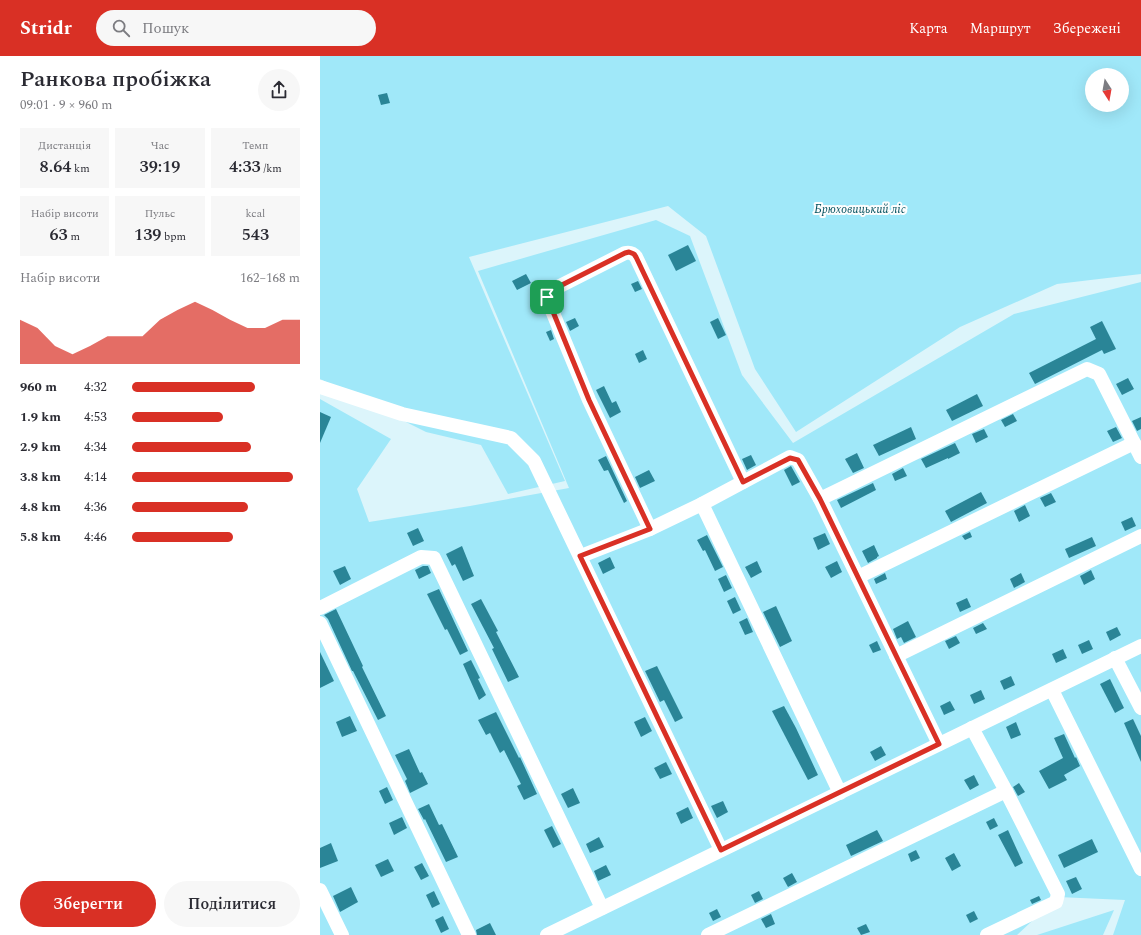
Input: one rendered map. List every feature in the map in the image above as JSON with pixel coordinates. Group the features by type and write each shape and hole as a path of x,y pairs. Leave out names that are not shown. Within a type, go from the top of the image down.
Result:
{"street":[{"path":"650,529 589,400 547,297 552,290 625,253 629,252 634,254 636,257 743,482"},
{"path":"820,499 1087,369 1099,374 1141,457"},
{"path":"320,387 402,414 511,438 534,461 721,850"},
{"path":"858,577 1134,443"},
{"path":"580,556 650,529 702,504 790,458 798,460 820,499 939,744"},
{"path":"702,504 840,793"},
{"path":"896,656 1141,536"},
{"path":"320,608 421,557 434,558 602,908"},
{"path":"320,623 469,935"},
{"path":"547,935 1141,646"},
{"path":"1115,658 1141,708"},
{"path":"1052,690 1141,869"},
{"path":"972,728 1006,791 1058,894 1056,902 987,935"},
{"path":"708,935 1006,791"},
{"path":"320,890 342,935"}],"green space":[{"name":"Брюховицький ліс","path":"320,56 1141,56 1141,274 1057,284 960,327 796,432 755,369 706,236 668,206 469,257 565,481 508,494 481,445 426,432 320,379"},
{"path":"656,220 690,236 742,375 793,443 1014,314 1141,282 1141,935 1113,935 1125,900 1058,897 1017,935 320,935 320,399 391,439 357,489 369,522 569,488 478,271"},
{"path":"1114,910 1103,935 1037,935"}],"building":[{"path":"387,93 390,103 381,105 378,95"},
{"path":"688,245 696,261 676,271 668,255"},
{"path":"526,274 531,283 517,290 512,281"},
{"path":"638,281 642,289 635,292 631,284"},
{"path":"575,318 579,326 570,331 566,322"},
{"path":"718,318 726,335 718,339 710,322"},
{"path":"1102,321 1116,349 1104,354 1102,350 1035,384 1029,373 1096,339 1090,327"},
{"path":"551,330 554,339 550,341 546,332"},
{"path":"643,350 647,359 639,363 635,354"},
{"path":"1128,378 1134,389 1122,395 1116,384"},
{"path":"604,386 612,403 616,401 621,412 610,418 596,390"},
{"path":"977,394 983,406 952,421 946,410"},
{"path":"320,412 331,417 320,443"},
{"path":"1013,414 1017,421 1005,427 1001,420"},
{"path":"1141,417 1141,429 1137,431 1132,421"},
{"path":"911,427 916,439 879,456 873,445"},
{"path":"1116,427 1122,438 1113,442 1107,431"},
{"path":"984,429 988,437 976,443 972,434"},
{"path":"955,443 960,453 926,468 921,459"},
{"path":"857,453 864,468 853,473 845,459"},
{"path":"751,455 756,465 747,470 742,459"},
{"path":"606,456 627,501 624,503 608,470 604,471 598,460"},
{"path":"791,466 800,482 792,486 784,470"},
{"path":"903,468 907,476 895,481 892,474"},
{"path":"649,470 655,481 640,488 635,477"},
{"path":"873,483 876,490 841,508 837,500"},
{"path":"981,492 987,503 951,522 945,511"},
{"path":"1051,493 1056,502 1045,507 1040,498"},
{"path":"1025,505 1030,516 1019,522 1014,511"},
{"path":"1132,517 1136,526 1125,531 1121,522"},
{"path":"418,528 424,541 413,546 407,533"},
{"path":"970,532 972,537 965,540 962,536"},
{"path":"825,533 830,544 818,550 813,538"},
{"path":"707,535 723,567 715,571 705,550 703,551 697,540"},
{"path":"1092,537 1096,546 1069,558 1065,549"},
{"path":"874,545 879,556 868,563 862,551"},
{"path":"462,546 474,576 463,581 455,564 452,566 446,554"},
{"path":"610,557 615,568 603,574 598,563"},
{"path":"757,561 762,572 751,578 745,567"},
{"path":"837,561 842,572 831,578 825,567"},
{"path":"345,566 351,579 340,585 333,571"},
{"path":"423,566 428,566 431,573 419,579 415,570"},
{"path":"1091,570 1095,579 1084,585 1080,576"},
{"path":"885,573 887,579 876,584 874,579"},
{"path":"1021,573 1025,582 1014,588 1010,579"},
{"path":"726,575 732,588 724,592 718,579"},
{"path":"439,589 468,651 460,655 447,629 445,630 427,594"},
{"path":"735,597 741,610 733,614 727,601"},
{"path":"967,598 971,607 960,612 956,603"},
{"path":"481,599 498,631 496,632 519,677 508,682 492,649 494,648 471,604"},
{"path":"776,606 792,641 780,647 763,612"},
{"path":"336,609 386,716 378,720 352,671 328,619 324,615"},
{"path":"747,618 753,632 745,635 739,622"},
{"path":"908,621 916,637 904,643 901,637 897,639 893,629"},
{"path":"983,623 987,629 976,634 973,628"},
{"path":"1117,627 1121,635 1110,641 1106,632"},
{"path":"956,636 960,643 949,649 945,641"},
{"path":"1089,640 1093,649 1082,654 1078,645"},
{"path":"877,641 881,650 873,653 869,645"},
{"path":"1063,649 1067,658 1056,663 1052,654"},
{"path":"320,652 334,681 320,688"},
{"path":"471,660 486,695 479,700 463,664"},
{"path":"657,666 683,718 675,722 664,700 660,702 645,671"},
{"path":"1011,676 1015,685 1004,690 1000,681"},
{"path":"1110,679 1124,708 1115,713 1100,684"},
{"path":"981,690 985,699 974,704 970,695"},
{"path":"950,701 955,710 944,715 940,706"},
{"path":"784,706 818,775 808,780 772,711"},
{"path":"496,712 519,758 520,757 537,794 524,800 517,786 521,784 504,750 500,753 490,733 486,735 478,720"},
{"path":"350,716 357,731 342,737 336,722"},
{"path":"645,717 652,731 641,737 634,722"},
{"path":"1133,719 1141,736 1141,762 1124,723"},
{"path":"1016,722 1021,735 1011,739 1006,727"},
{"path":"1064,734 1080,766 1064,775 1067,780 1049,789 1039,771 1063,758 1054,738"},
{"path":"881,746 886,755 875,761 870,752"},
{"path":"409,749 420,773 422,772 428,784 410,793 405,781 407,779 395,755"},
{"path":"666,762 672,774 660,779 654,768"},
{"path":"974,775 979,785 970,790 964,780"},
{"path":"1019,783 1025,792 1018,796 1013,787"},
{"path":"387,787 393,800 385,804 379,791"},
{"path":"573,788 580,803 568,808 561,794"},
{"path":"723,801 728,812 717,818 711,806"},
{"path":"429,804 439,825 442,824 458,857 446,862 425,819 424,820 418,809"},
{"path":"688,807 693,818 681,824 676,813"},
{"path":"402,817 407,828 394,835 389,823"},
{"path":"994,818 998,826 990,830 986,822"},
{"path":"552,826 561,844 553,848 544,830"},
{"path":"877,830 883,841 851,856 846,845"},
{"path":"1008,830 1023,863 1015,867 998,835"},
{"path":"599,837 604,847 590,853 586,844"},
{"path":"1092,839 1098,852 1064,868 1058,855"},
{"path":"331,843 338,861 320,868 320,848"},
{"path":"916,850 920,858 911,862 908,854"},
{"path":"954,853 961,866 952,871 945,858"},
{"path":"388,859 394,871 381,877 375,865"},
{"path":"422,863 429,876 421,880 414,867"},
{"path":"606,865 611,875 598,881 594,871"},
{"path":"792,873 797,882 788,887 783,878"},
{"path":"1076,877 1082,889 1072,894 1066,881"},
{"path":"351,887 358,902 340,912 333,896"},
{"path":"434,891 440,904 432,908 426,895"},
{"path":"759,891 763,899 755,903 751,895"},
{"path":"1039,896 1041,900 1032,904 1030,900"},
{"path":"717,909 721,917 713,921 709,913"},
{"path":"974,911 978,919 970,923 966,915"},
{"path":"771,914 775,924 766,928 761,919"},
{"path":"443,916 449,929 441,933 435,920"},
{"path":"490,923 496,935 477,935 476,930"},
{"path":"866,924 870,932 861,935 857,928"}],"route":[{"path":"629,252 634,254 743,482 790,458 798,460 820,499 939,744 721,850 580,556 650,529 589,400 547,297 552,290 625,253 629,252"}]}
